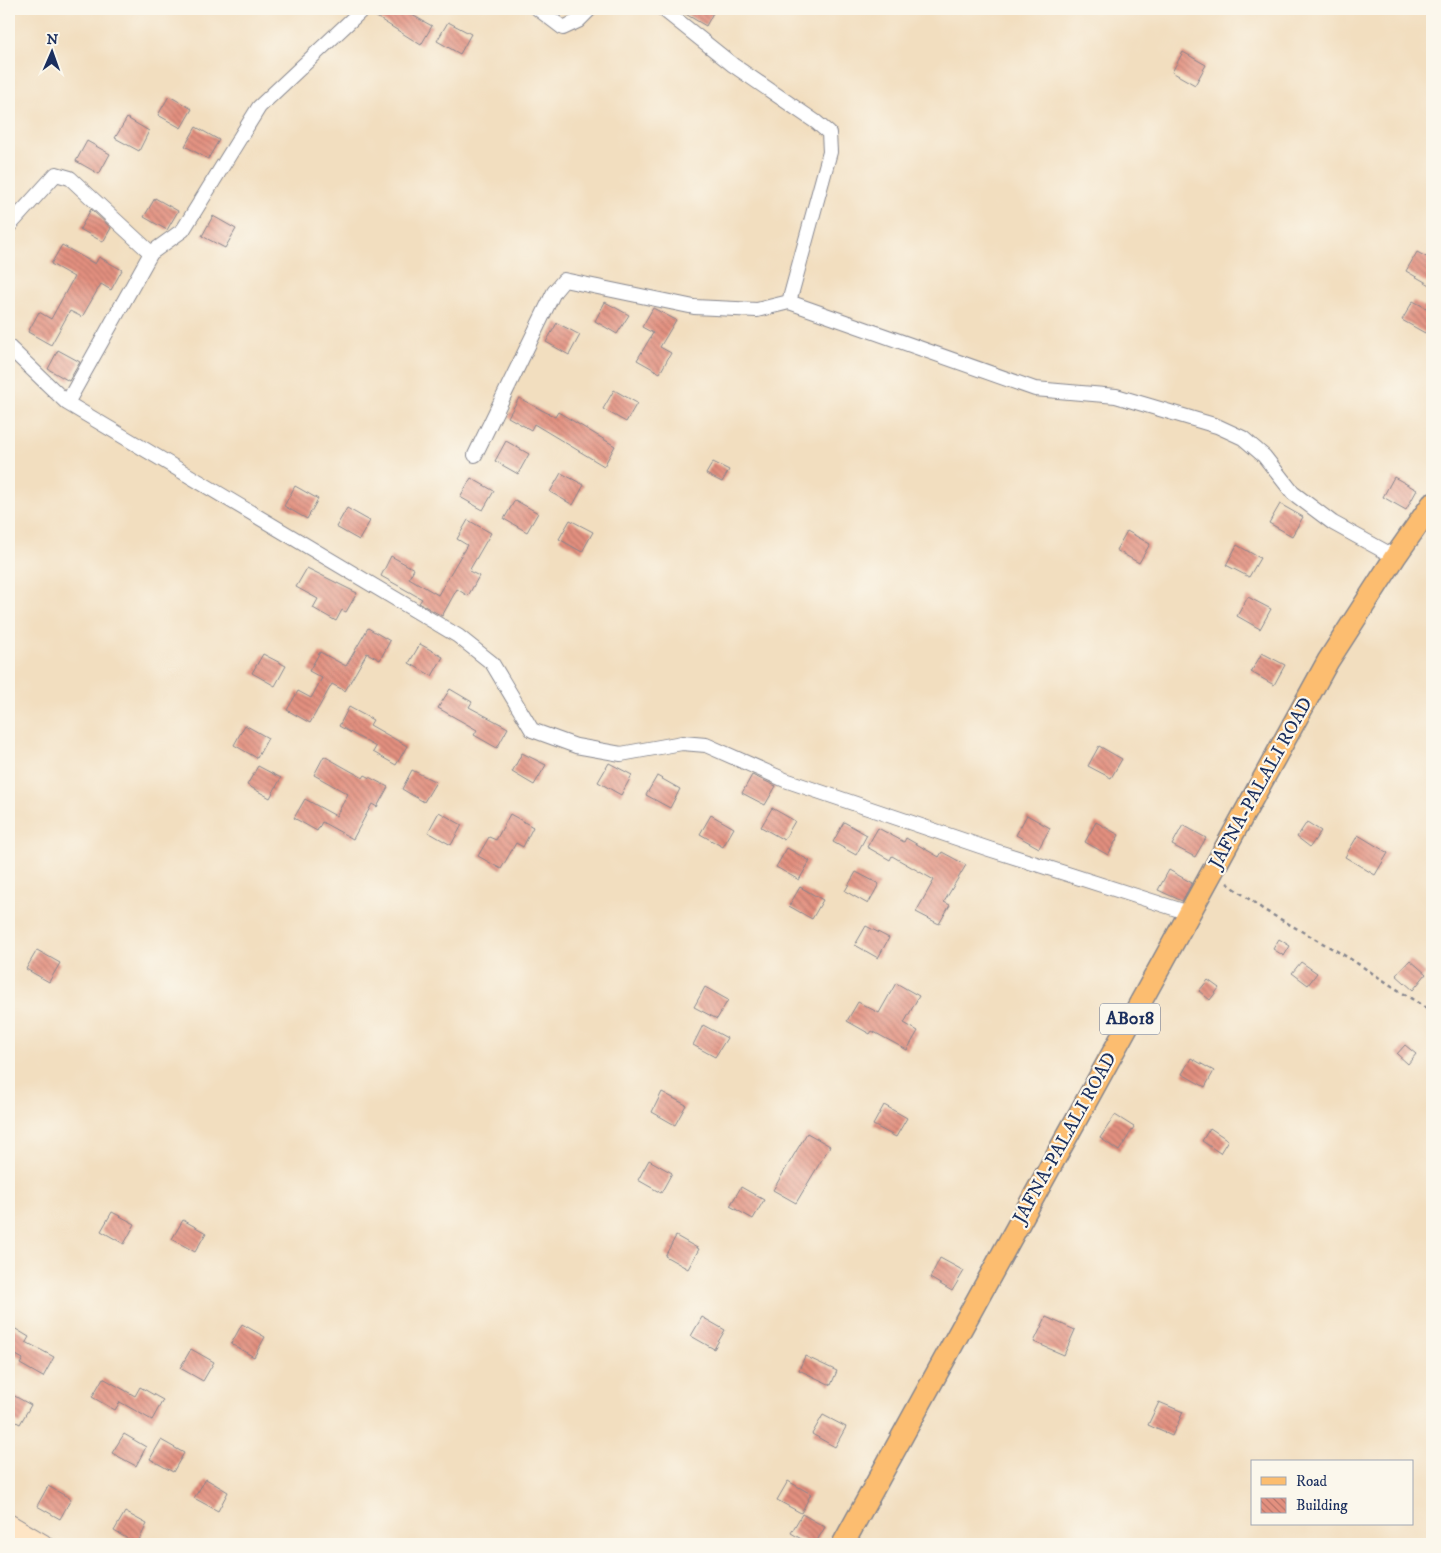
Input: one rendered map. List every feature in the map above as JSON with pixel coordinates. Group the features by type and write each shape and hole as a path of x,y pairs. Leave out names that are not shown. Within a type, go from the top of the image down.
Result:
{"main road":[{"name":"JAFNA-PALALI ROAD","path":"843,1544 1328,661 1395,557 1432,504"}],"street":[{"path":"67,403 151,253 183,230 260,107 363,9"},
{"path":"538,9 563,28 578,20 590,9"},
{"path":"663,9 733,65 829,133 830,152 789,302"},
{"path":"9,226 56,174 70,178 151,253"},
{"path":"475,455 554,292 564,280 694,307 757,310 789,302 1035,389 1116,396 1216,426 1243,438 1264,456 1293,493 1333,523 1395,557"},
{"path":"9,347 67,403 458,636 492,662 532,730 576,746 621,754 682,743 706,745 785,780 989,849 1189,913"},
{"path":"9,1524 43,1544"}],"path":[{"path":"1211,871 1264,910 1349,958 1432,1012"}],"building":[{"path":"372,9 401,9 432,26 421,45 370,13"},
{"path":"677,9 715,9 706,26"},
{"path":"448,22 471,34 460,54 437,41"},
{"path":"1183,52 1206,65 1195,85 1172,72"},
{"path":"169,96 192,109 181,128 158,115"},
{"path":"127,118 149,131 139,151 115,138"},
{"path":"196,127 219,140 208,159 185,146"},
{"path":"87,141 110,154 99,174 76,161"},
{"path":"155,198 178,211 167,230 144,217"},
{"path":"91,209 111,228 103,242 80,229"},
{"path":"213,216 236,229 225,248 202,236"},
{"path":"62,245 95,264 99,257 122,270 111,290 101,284 82,317 70,311 51,345 28,332 39,312 51,319 74,277 51,264"},
{"path":"1417,252 1432,260 1432,286 1406,271"},
{"path":"1413,301 1432,311 1432,321 1425,333 1402,320"},
{"path":"605,302 629,315 617,334 595,321"},
{"path":"653,308 676,320 660,347 671,353 660,373 637,360 653,333 642,327"},
{"path":"557,323 580,335 569,355 546,342"},
{"path":"58,350 80,362 69,381 48,369"},
{"path":"614,390 637,403 626,422 603,409"},
{"path":"519,398 555,417 558,412 615,446 604,466 534,424 531,430 508,417"},
{"path":"506,441 529,454 518,474 495,461"},
{"path":"713,462 729,470 722,482 706,474"},
{"path":"561,473 584,485 573,505 550,492"},
{"path":"1394,477 1417,490 1406,510 1383,497"},
{"path":"471,478 494,491 483,510 460,497"},
{"path":"295,486 318,499 307,519 284,506"},
{"path":"515,500 538,513 527,532 504,519"},
{"path":"1280,504 1303,517 1292,536 1269,523"},
{"path":"347,508 370,521 359,540 336,527"},
{"path":"468,520 491,533 469,571 479,576 468,596 457,589 442,616 419,603 422,599 381,576 391,556 414,569 409,578 438,595 467,545 457,539"},
{"path":"570,520 593,532 582,552 559,539"},
{"path":"1127,531 1150,544 1139,563 1116,550"},
{"path":"1237,545 1260,558 1249,577 1226,565"},
{"path":"307,568 357,593 346,612 342,610 336,621 313,608 318,599 296,587"},
{"path":"1248,597 1271,609 1260,629 1237,616"},
{"path":"368,628 390,641 380,660 367,653 345,691 332,684 310,723 287,710 298,691 311,698 322,678 309,671 320,652 346,666"},
{"path":"420,644 443,657 432,676 409,663"},
{"path":"1262,653 1285,665 1274,685 1251,672"},
{"path":"263,654 286,666 275,686 252,673"},
{"path":"450,689 472,702 469,707 508,728 497,748 474,735 477,730 438,708"},
{"path":"349,707 373,720 370,725 407,746 396,765 373,752 376,747 339,726"},
{"path":"245,725 268,738 257,758 234,745"},
{"path":"1099,746 1122,759 1111,778 1088,766"},
{"path":"522,753 546,765 534,785 512,772"},
{"path":"324,756 363,778 365,775 388,787 377,807 372,804 353,839 322,822 317,831 294,818 305,799 336,816 348,794 314,775"},
{"path":"609,763 632,775 621,795 598,782"},
{"path":"258,766 281,778 270,798 247,785"},
{"path":"412,770 436,782 424,802 402,789"},
{"path":"752,775 776,786 765,805 742,793"},
{"path":"657,776 680,789 670,808 646,795"},
{"path":"772,808 795,821 784,840 761,827"},
{"path":"439,812 462,825 451,845 428,832"},
{"path":"510,814 533,827 523,847 516,843 501,869 478,856 489,837 496,840"},
{"path":"711,815 734,828 723,847 700,834"},
{"path":"1027,815 1050,828 1039,848 1016,835"},
{"path":"844,822 867,835 856,855 833,842"},
{"path":"1096,822 1119,835 1108,855 1085,842"},
{"path":"1307,822 1321,831 1310,847 1297,837"},
{"path":"1183,825 1206,838 1195,857 1172,845"},
{"path":"878,828 904,842 906,838 939,857 942,852 966,865 944,902 950,905 939,924 916,912 934,880 892,856 890,860 867,847"},
{"path":"1358,835 1388,853 1375,875 1345,857"},
{"path":"787,848 810,861 799,880 776,867"},
{"path":"1169,870 1192,883 1182,901 1158,890"},
{"path":"856,872 879,884 868,904 845,891"},
{"path":"800,887 823,900 812,919 789,906"},
{"path":"866,926 889,938 878,958 855,945"},
{"path":"1279,939 1290,946 1284,956 1273,949"},
{"path":"37,950 60,963 49,982 26,969"},
{"path":"1410,960 1426,974 1413,990 1396,975"},
{"path":"1301,962 1317,973 1308,985 1292,973"},
{"path":"1208,980 1219,988 1210,1000 1199,991"},
{"path":"896,983 919,996 904,1023 918,1031 907,1050 872,1031 870,1034 847,1021 858,1002 879,1013"},
{"path":"705,987 728,1000 717,1019 694,1007"},
{"path":"703,1025 727,1038 715,1057 693,1045"},
{"path":"1405,1045 1416,1054 1408,1064 1397,1054"},
{"path":"1191,1058 1214,1071 1205,1087 1182,1074"},
{"path":"662,1092 686,1105 675,1125 652,1112"},
{"path":"884,1105 907,1118 896,1137 873,1125"},
{"path":"1115,1115 1134,1127 1119,1151 1100,1138"},
{"path":"1210,1128 1228,1140 1220,1153 1202,1141"},
{"path":"807,1133 830,1146 796,1203 773,1190"},
{"path":"649,1160 672,1173 661,1193 638,1180"},
{"path":"741,1187 764,1200 753,1219 730,1206"},
{"path":"112,1212 135,1224 124,1244 101,1231"},
{"path":"183,1220 206,1233 195,1252 172,1239"},
{"path":"676,1236 699,1249 688,1269 665,1256"},
{"path":"940,1258 964,1271 952,1291 930,1278"},
{"path":"702,1317 725,1330 714,1349 691,1336"},
{"path":"1046,1317 1075,1330 1064,1355 1034,1342"},
{"path":"242,1324 265,1337 254,1357 231,1344"},
{"path":"9,1325 29,1337 26,1342 54,1357 43,1377 20,1364 23,1359 9,1351"},
{"path":"191,1349 214,1362 203,1381 180,1368"},
{"path":"805,1356 837,1371 831,1385 799,1370"},
{"path":"103,1378 135,1396 140,1387 163,1400 152,1420 120,1402 115,1410 92,1397"},
{"path":"9,1393 31,1405 20,1424 9,1418"},
{"path":"1159,1402 1183,1412 1172,1436 1148,1425"},
{"path":"823,1415 846,1427 835,1447 812,1434"},
{"path":"124,1434 146,1447 136,1466 112,1453"},
{"path":"161,1440 184,1453 173,1472 150,1459"},
{"path":"206,1479 228,1492 218,1511 194,1498"},
{"path":"788,1481 811,1494 801,1513 777,1500"},
{"path":"48,1486 71,1499 60,1519 37,1506"},
{"path":"125,1512 147,1524 137,1544 114,1531"},
{"path":"802,1514 825,1527 815,1544 810,1544 791,1533"}]}
